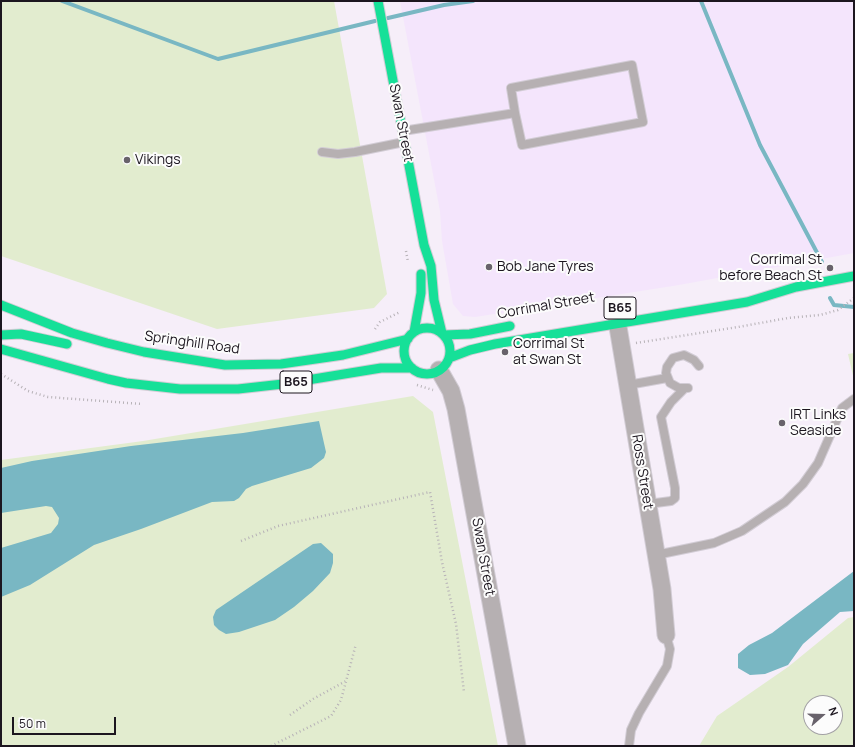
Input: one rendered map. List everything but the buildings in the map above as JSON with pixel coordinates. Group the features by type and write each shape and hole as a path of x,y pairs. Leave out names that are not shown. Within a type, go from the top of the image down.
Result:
{"main road":[{"name":"Swan Street","path":"379,3 424,245 431,266 434,300 443,334"},
{"name":"Swan Street","path":"411,335 421,293 421,267 424,245"},
{"name":"Corrimal Street","path":"444,364 470,350 616,313 747,302 796,287 854,276"},
{"name":"Corrimal Street","path":"760,288 796,287"},
{"name":"Springhill Road","path":"1,306 72,333 144,352 225,365 281,364 342,355 411,335"},
{"name":"Corrimal Street","path":"443,334 470,334 521,324"},
{"name":"B65","path":"411,335 428,328 443,334"},
{"path":"1,335 21,334 74,346"},
{"path":"443,334 450,346 444,364"},
{"path":"411,335 405,354 412,368"},
{"name":"B65","path":"1,349 108,379 126,383 180,389 238,389 282,384 381,368 412,368 428,374 444,364"},
{"path":"96,350 118,353 144,352"}],"street":[{"name":"Ross Street","path":"616,313 656,555 666,635"},
{"name":"Swan Street","path":"444,364 456,409 517,746"}],"lane":[{"path":"632,65 643,122 522,145 515,113 511,88 632,65"},
{"path":"403,131 515,113"},
{"path":"322,152 338,154 355,152 405,142"},
{"path":"648,504 671,501 675,498 675,488 661,417 668,406 687,388 674,386 667,378 666,368 669,362 678,356 690,356 698,366"},
{"path":"628,385 667,378"},
{"path":"656,555 714,543 742,531 785,502 803,484 818,463 842,408 854,399"},
{"path":"628,746 631,730 639,713 667,666 670,653 666,635"}],"path":[{"path":"405,248 408,263"},
{"path":"838,310 854,298"},
{"path":"375,332 375,327 380,322 401,312 403,308"},
{"path":"241,541 257,533 285,524 430,492 442,562 456,624 464,692"},
{"path":"271,746 331,716 341,700 356,644"},
{"path":"290,715 313,699 346,681"}],"shaded area":[{"path":"400,1 854,1 854,253 679,285 475,317 463,316 453,304 442,241 440,211"}],"green space":[{"path":"1,1 334,1 387,294 374,308 217,329 1,256"},
{"path":"854,353 854,380 848,354"},
{"path":"413,396 433,412 498,746 1,746 1,460 143,441"},
{"path":"854,617 854,746 699,746 717,716 788,667 848,618"}],"water":[{"path":"319,421 326,452 324,458 311,468 252,486 246,489 239,498 234,501 212,502 94,545 30,585 1,597 1,548 51,533 58,524 59,518 52,507 46,506 1,513 1,468 32,461 131,446 243,433"},
{"path":"321,543 333,554 333,563 330,573 313,591 294,607 275,620 239,632 226,634 214,625 213,617 216,610 313,544"},
{"path":"854,571 854,611 840,612 803,644 788,665 765,674 750,675 738,668 738,654 749,645 772,633"}],"waterway":[{"path":"62,1 218,59 375,21"},
{"path":"388,18 444,5 473,1"},
{"path":"701,1 760,145 822,262"},
{"path":"830,298 834,305 854,307"}],"traffic: fast":[{"path":"378,1 424,245 431,266 434,300 442,333"},
{"path":"414,332 421,293 421,274"},
{"path":"449,358 470,350 495,344 747,302 796,287 854,276"},
{"path":"1,305 72,333 107,343 144,352 225,365 281,364 343,355 408,339"},
{"path":"444,335 470,334 510,326"},
{"path":"427,328 440,332 446,338 450,351 446,364 440,370 427,374 414,370 408,364 404,351 408,338 414,332 427,328"},
{"path":"1,335 21,334 67,344"},
{"path":"1,349 108,379 126,383 180,389 238,389 283,384 381,368 412,368"}],"place":[{"name":"Vikings","path":"127,160"},
{"name":"Bob Jane Tyres","path":"489,267"},
{"name":"Corrimal St before Beach St","path":"830,268"},
{"name":"Corrimal St at Swan St","path":"505,352"},
{"name":"IRT Links Seaside","path":"782,423"}]}
